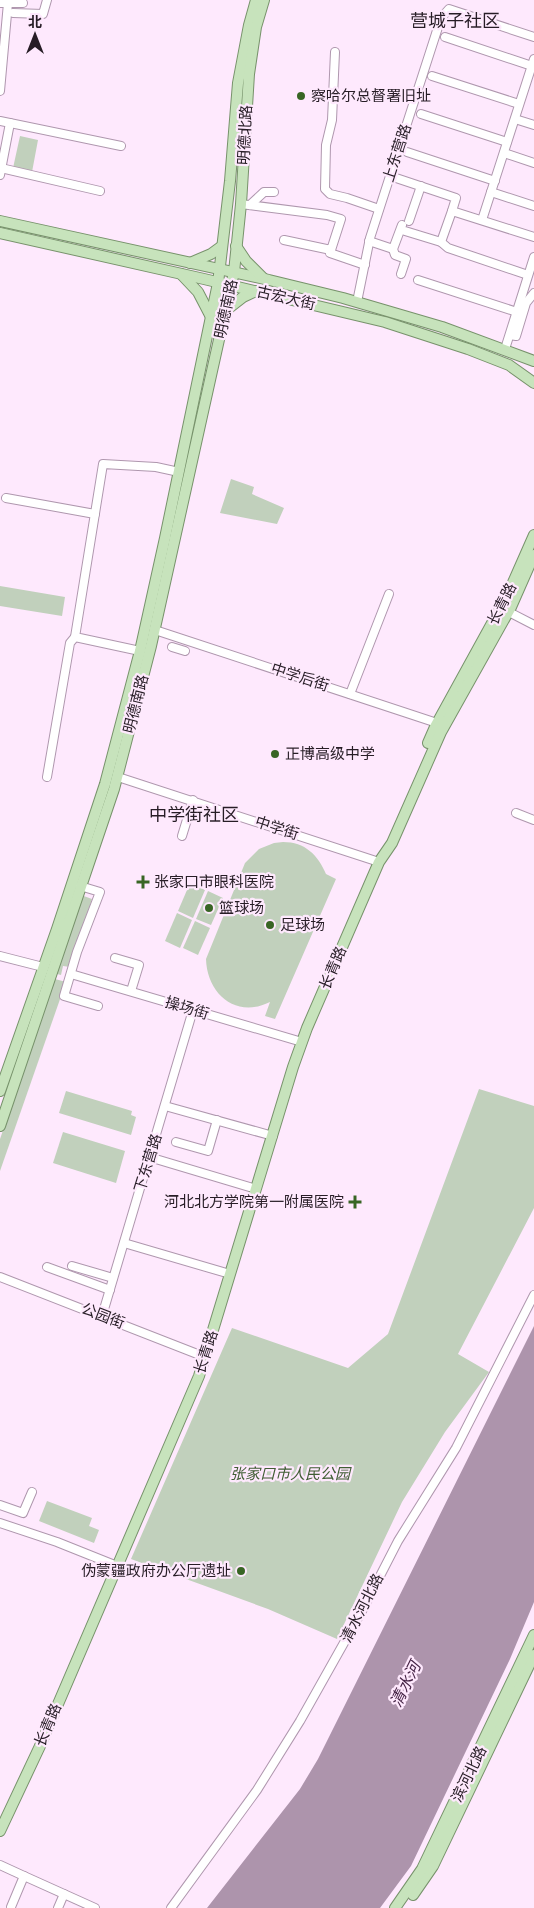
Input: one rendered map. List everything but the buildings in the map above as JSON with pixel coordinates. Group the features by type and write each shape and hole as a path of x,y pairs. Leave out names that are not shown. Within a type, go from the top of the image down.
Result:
{"main road":[{"name":"明德北路","path":"220,269 240,73 248,25 256,0"},
{"name":"明德北路","path":"234,272 236,246 245,204 242,182 251,52 264,0"},
{"path":"230,181 242,182"},
{"name":"古宏大街","path":"0,221 190,264 264,278 357,302 433,324 534,359"},
{"path":"48,244 50,232"},
{"name":"古宏大街","path":"0,233 385,322 468,349 509,365 534,383"},
{"path":"190,264 222,246"},
{"path":"236,246 246,262 264,278"},
{"name":"明德南路","path":"0,1091 4,1067 44,967 98,819 118,777 220,269"},
{"name":"明德南路","path":"0,1124 80,886 98,819 105,784 144,647 155,630 234,272"},
{"path":"181,274 198,292 211,317"},
{"path":"225,311 239,300 256,291"},
{"path":"203,356 215,359"},
{"path":"509,365 534,372"},
{"name":"长青路","path":"505,610 534,535"},
{"name":"长青路","path":"0,1830 40,1746 199,1376 302,1042 379,862 392,843 441,724 534,555"},
{"name":"滨河北路","path":"395,1908 422,1869 534,1635"},
{"name":"滨河北路","path":"404,1908 433,1866 534,1655"}],"street":[{"path":"13,13 43,14 46,0"},
{"path":"0,91 4,3 23,3"},
{"name":"上东营路","path":"357,302 369,241 441,18 449,9 534,37"},
{"path":"445,37 532,69 482,220"},
{"path":"335,52 332,120 326,145 325,189 330,194 379,209"},
{"path":"432,76 520,104"},
{"path":"421,114 507,142"},
{"path":"515,118 534,125"},
{"path":"0,121 121,146"},
{"path":"10,123 1,172 100,191"},
{"path":"407,152 495,181"},
{"path":"504,153 534,163"},
{"path":"390,176 456,198 441,242"},
{"path":"409,221 421,186"},
{"path":"245,204 264,192 274,192"},
{"path":"491,192 534,206"},
{"path":"245,204 327,215 341,219 330,253 364,265"},
{"path":"452,211 534,237"},
{"path":"401,274 406,258 395,255 393,249 403,228 441,242 448,248 528,275"},
{"path":"284,240 331,250"},
{"path":"369,241 393,249"},
{"path":"505,349 534,257"},
{"path":"418,280 517,312"},
{"path":"510,335 516,336 526,303 534,293"},
{"path":"47,776 70,643 75,637 103,464 156,467 178,472"},
{"path":"6,498 95,514"},
{"path":"350,694 389,594"},
{"path":"505,610 534,625"},
{"name":"中学后街","path":"155,630 243,661 441,724"},
{"path":"75,637 144,647"},
{"path":"179,649 183,639"},
{"path":"221,657 243,661 264,670"},
{"name":"中学街","path":"118,777 379,862"},
{"path":"182,836 193,800"},
{"path":"516,813 534,820"},
{"path":"80,886 100,892 77,952 64,996 98,1006"},
{"path":"0,956 44,967"},
{"path":"115,958 138,965 131,991"},
{"name":"操场街","path":"71,974 302,1042"},
{"name":"下东营路","path":"102,1316 193,1010"},
{"path":"165,1106 273,1136"},
{"path":"176,1142 208,1151 217,1120"},
{"path":"149,1157 256,1189"},
{"path":"124,1243 230,1274"},
{"path":"72,1266 113,1278"},
{"path":"47,1267 110,1290"},
{"name":"公园街","path":"0,1277 205,1357"},
{"name":"清水河北路","path":"171,1908 257,1790 300,1721 363,1609 398,1541 456,1448 534,1296"},
{"path":"0,1505 23,1513 32,1492"},
{"path":"0,1523 57,1542 117,1566"},
{"path":"0,1865 95,1908"},
{"path":"11,1907 24,1876"},
{"path":"58,1908 64,1894"}],"green space":[{"path":"20,136 38,140 32,172 13,168"},
{"path":"231,479 254,487 252,494 284,508 277,524 220,513"},
{"path":"0,586 65,597 62,616 0,606"},
{"path":"274,843 298,844 310,851 319,861 326,874 336,879 275,1019 265,1016 270,1002 246,1007 235,1005 226,1000 212,983 206,959 245,863 259,849"},
{"name":"篮球场","path":"190,883 205,890 193,918 178,911"},
{"name":"篮球场","path":"208,891 223,898 211,925 196,919"},
{"path":"81,895 92,899 70,967 63,966 61,975 57,974"},
{"name":"篮球场","path":"177,913 192,920 180,948 165,941"},
{"name":"篮球场","path":"195,921 210,928 198,955 183,948"},
{"path":"55,979 66,982 0,1171 0,1139"},
{"name":"张家口市人民公园","path":"479,1089 534,1106 534,1208 458,1354 489,1372 445,1432 402,1502 337,1639 268,1609 131,1559 232,1328 348,1368 388,1334"},
{"path":"66,1091 132,1111 131,1115 136,1117 131,1135 59,1113"},
{"path":"63,1132 125,1151 116,1183 53,1163"},
{"path":"47,1501 92,1518 89,1526 99,1530 94,1543 39,1521"}],"water":[{"name":"清水河","path":"534,1326 534,1602 510,1659 411,1866 380,1908 207,1908 300,1789 318,1759"}],"place":[{"name":"察哈尔总督署旧址","path":"301,96"},
{"name":"正博高级中学","path":"275,754"},
{"name":"张家口市眼科医院","path":"143,882"},
{"name":"篮球场","path":"209,908"},
{"name":"足球场","path":"270,925"},
{"name":"河北北方学院第一附属医院","path":"355,1202"},
{"name":"伪蒙疆政府办公厅遗址","path":"241,1571"}],"district":[{"name":"营城子社区","path":"455,21"},
{"name":"中学街社区","path":"194,815"}]}
